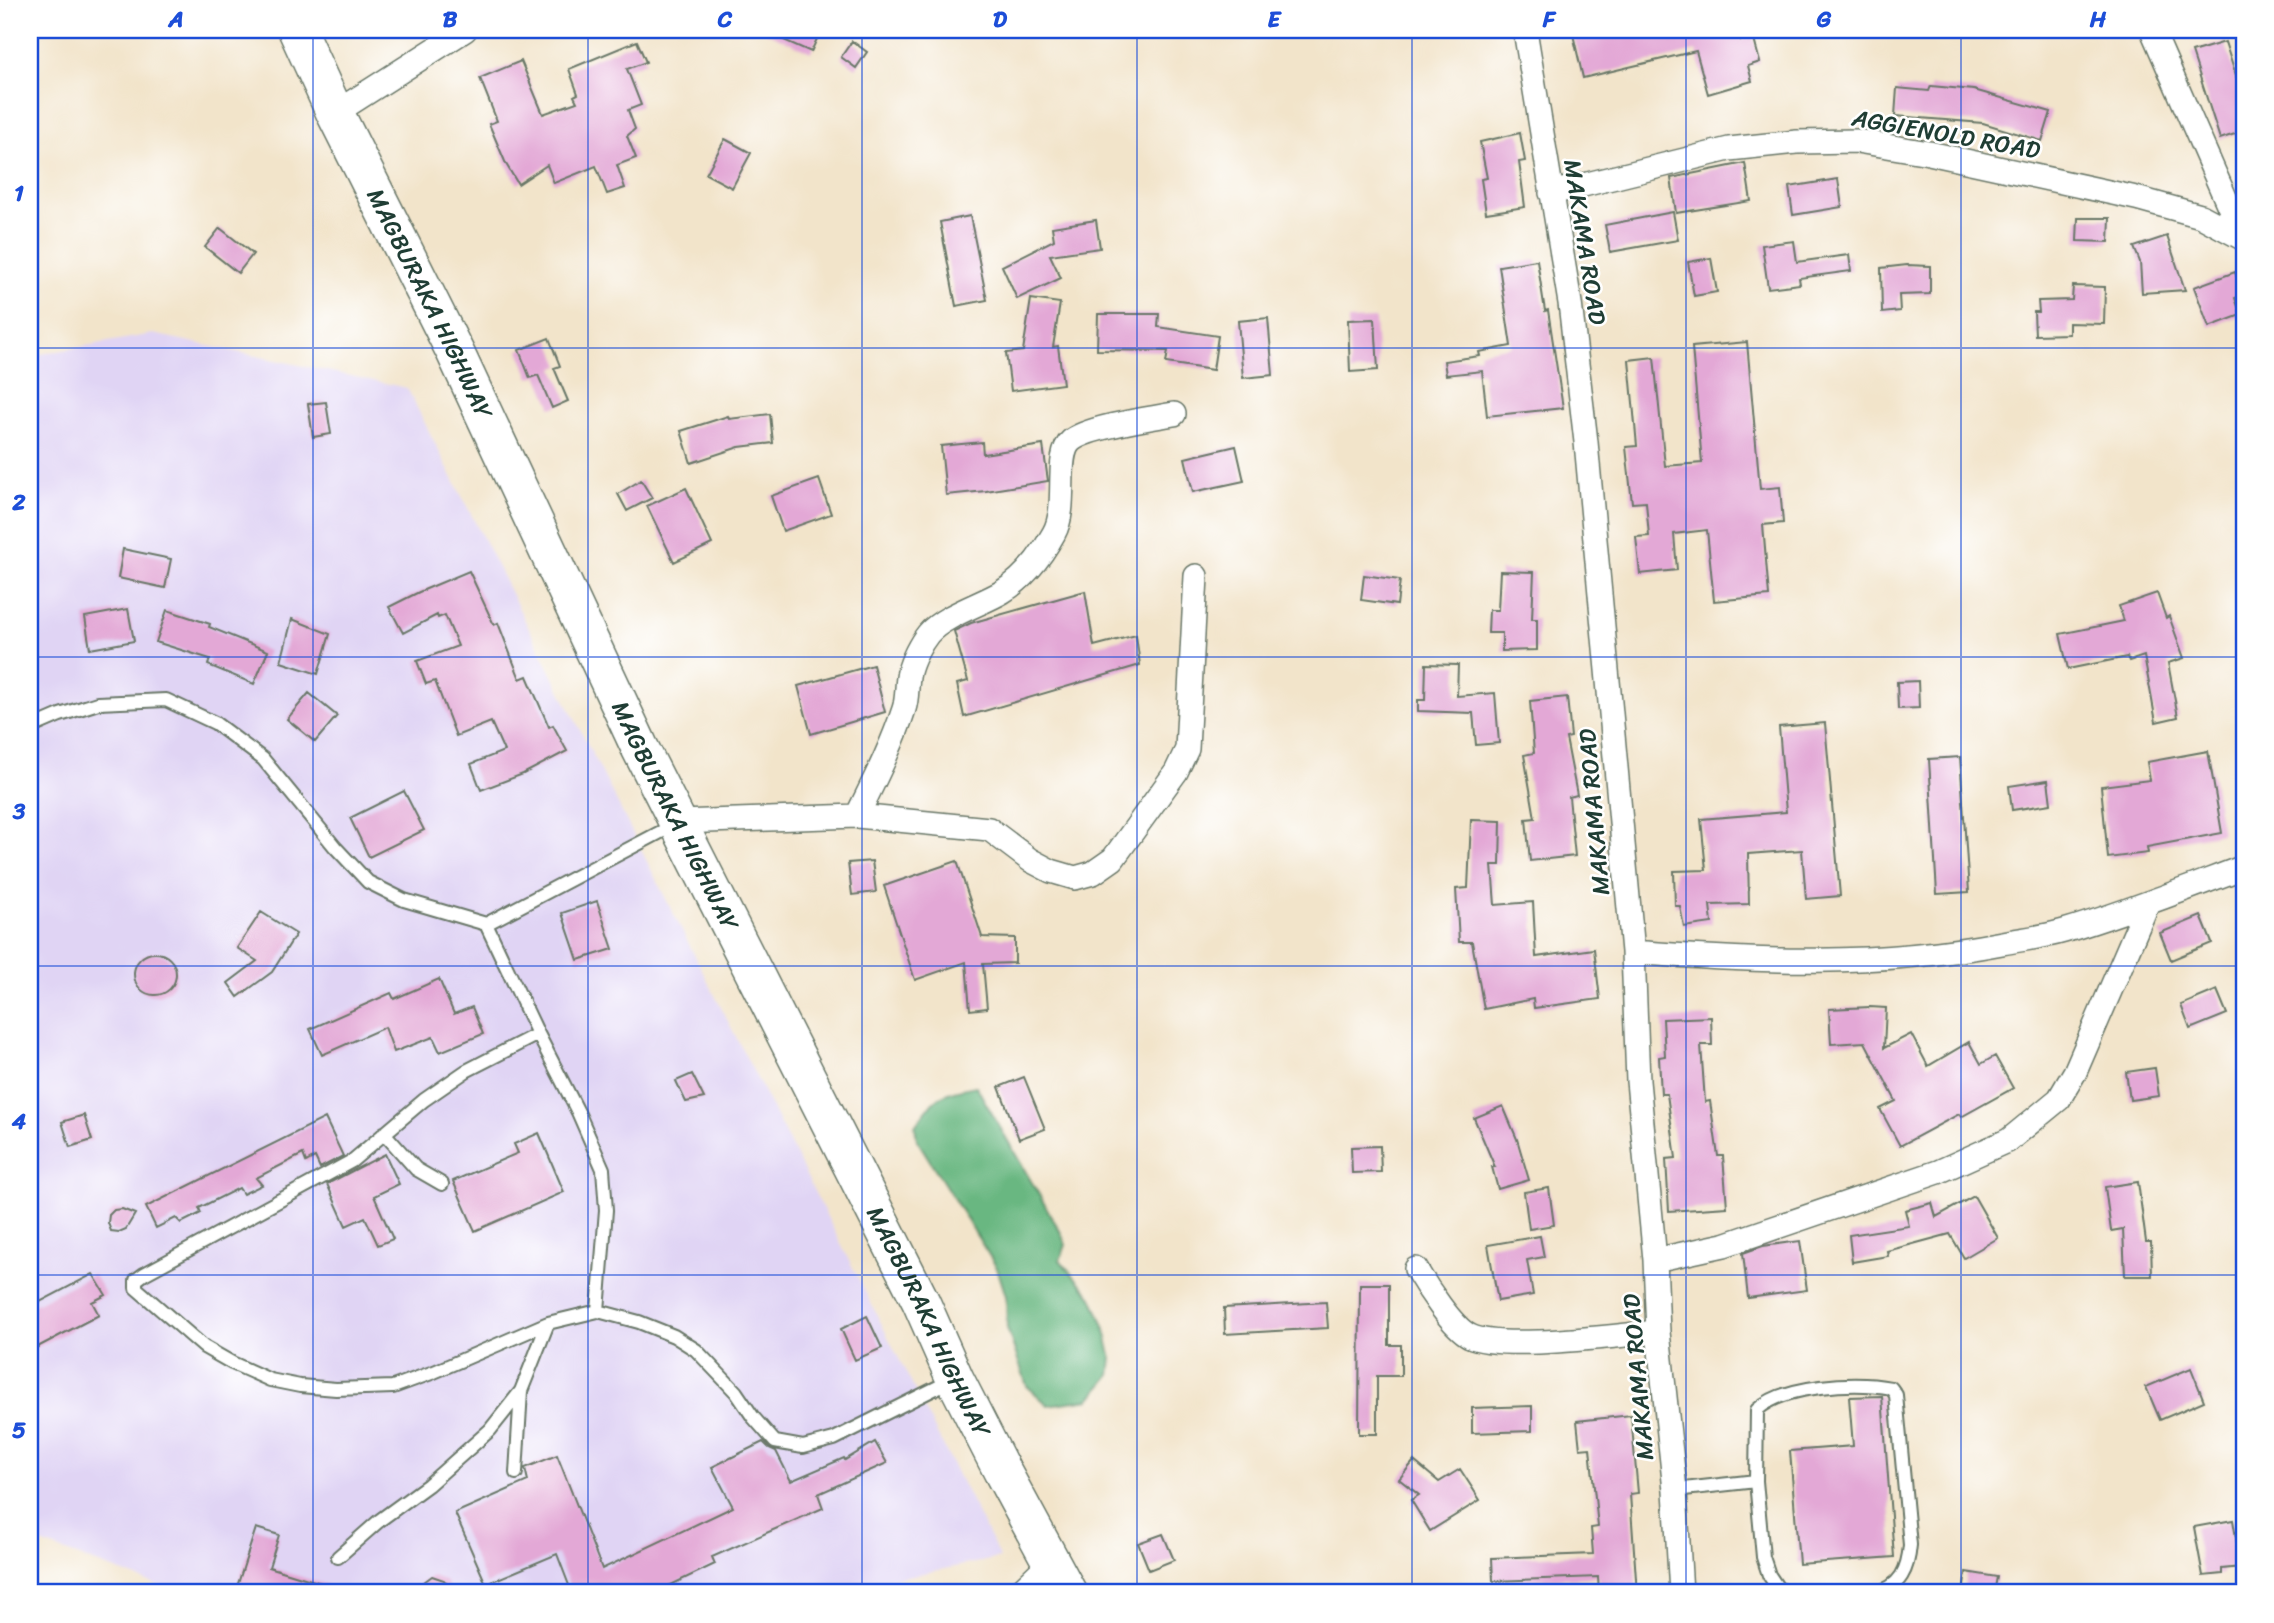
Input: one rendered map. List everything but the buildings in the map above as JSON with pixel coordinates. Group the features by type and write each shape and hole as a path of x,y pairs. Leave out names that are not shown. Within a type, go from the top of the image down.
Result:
{"main road":[{"name":"MAGBURAKA HIGHWAY","path":"297,30 335,113 455,352 639,746 921,1302 955,1379 1068,1593"}],"street":[{"path":"335,113 465,30"},
{"name":"MAKAMA ROAD","path":"1524,30 1570,303 1586,442 1633,952 1639,1081 1658,1332 1675,1490 1681,1593"},
{"path":"2152,30 2243,237"},
{"name":"AGGIENOLD ROAD","path":"1551,193 1729,149 1797,142 1857,141 1929,153 2136,198 2201,216 2243,237"},
{"path":"857,816 892,741 906,705 909,673 929,632 976,603 1002,592 1024,574 1056,530 1063,509 1063,454 1071,441 1088,432 1174,414"},
{"path":"679,822 857,816 989,829 1030,860 1051,871 1075,878 1093,873 1113,859 1176,772 1186,750 1196,576"},
{"path":"1633,952 1825,962 1889,959 1978,947 2062,931 2148,903 2244,867"},
{"path":"1654,1260 1724,1245 1938,1172 2009,1140 2059,1099 2075,1072 2148,903"},
{"path":"1416,1269 1430,1293 1470,1336 1500,1341 1531,1341 1658,1332"},
{"path":"1018,1593 1051,1561"}],"lane":[{"path":"30,728 60,715 98,704 166,700 215,723 262,759 335,847 368,882 404,900 486,925 679,822"},
{"path":"486,925 578,1112 603,1169 606,1210 598,1311"},
{"path":"538,1034 466,1071 424,1100 352,1161 144,1274 136,1280 136,1288 204,1347 232,1363 270,1380 336,1390 393,1387 548,1323 598,1311 674,1336 696,1350 736,1392 753,1418 775,1442 803,1447 834,1439 955,1379"},
{"path":"384,1133 416,1169 442,1184"},
{"path":"338,1557 380,1520 428,1485 490,1430 521,1391 548,1323"},
{"path":"1787,1593 1777,1587 1769,1575 1763,1556 1756,1480 1756,1410 1765,1402 1784,1394 1834,1386 1881,1386 1891,1388 1896,1395 1910,1545 1908,1567 1899,1580 1875,1593"},
{"path":"516,1473 521,1391"},
{"path":"1675,1490 1756,1480"}],"shaded area":[{"path":"153,334 407,388 1000,1558 822,1593 179,1593 30,1539 30,356"}],"green space":[{"path":"976,1086 1060,1231 1066,1245 1060,1260 1092,1297 1104,1326 1112,1359 1110,1375 1090,1399 1048,1405 1027,1386 1007,1328 1006,1296 997,1268 917,1140 915,1126 934,1102 946,1094"}]}
